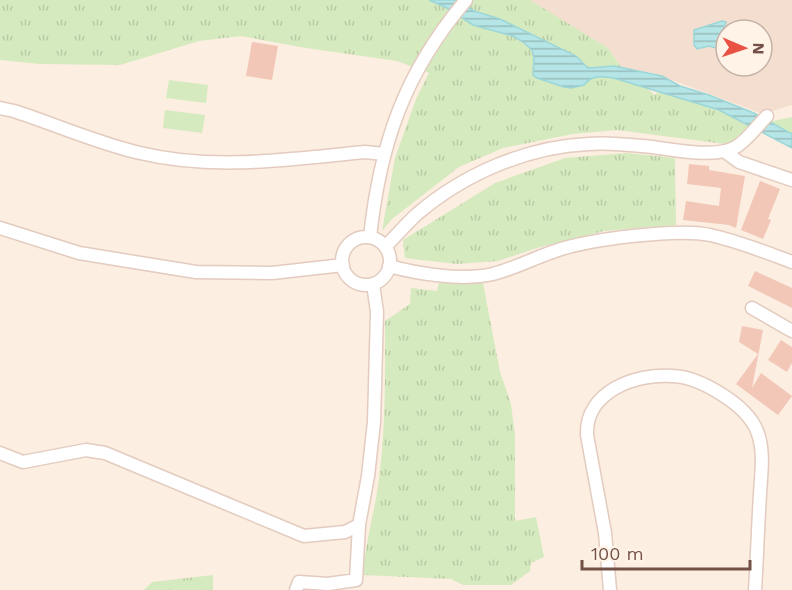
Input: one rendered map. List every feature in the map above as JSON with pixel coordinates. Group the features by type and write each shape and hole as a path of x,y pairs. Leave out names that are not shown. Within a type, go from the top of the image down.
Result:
{"street":[{"path":"370,237 375,196 384,154 408,88 419,65 448,21 466,0"},
{"path":"0,108 141,154 197,162 252,163 365,152 384,154"},
{"path":"385,247 416,215 463,181 498,164 546,150 588,144 650,147 690,152 724,151 735,147 767,116"},
{"path":"724,151 739,162 792,180"},
{"path":"0,228 79,253 196,272 272,273 343,265"},
{"path":"389,266 410,272 464,276 491,274 562,248 610,239 669,233 708,234 753,247 792,262"},
{"path":"370,237 385,247 389,254 389,266 385,275 373,284 358,283 346,274 343,253 347,246 359,238 370,237"},
{"path":"296,590 299,582 328,584 357,580 359,525 368,476 374,422 377,312 373,284"},
{"path":"752,308 792,331"},
{"path":"610,590 605,533 587,424 597,402 620,386 637,378 674,376 694,380 723,395 745,412 756,428 762,453 755,590"},
{"path":"0,453 23,462 86,450 105,453 304,536 345,531 359,525"}],"shaded area":[{"path":"528,0 792,0 792,105 763,114 653,73 622,68 608,48"}],"green space":[{"path":"0,0 530,0 608,48 622,68 655,95 658,92 719,110 750,125 733,145 617,130 573,134 503,148 459,167 392,219 382,231 395,158 416,99 429,73 397,61 241,36 199,41 120,65 40,64 0,60"},
{"path":"169,80 208,85 206,103 166,98"},
{"path":"165,110 205,115 202,133 163,128"},
{"path":"792,117 792,134 768,122"},
{"path":"627,153 675,158 676,225 604,231 540,247 498,261 456,264 405,258 403,240 495,183 565,158"},
{"path":"439,283 483,283 500,372 511,404 515,436 515,521 536,517 544,557 531,563 530,571 511,585 463,585 451,579 363,575 383,439 385,321 410,304 411,288 437,291"},
{"path":"213,575 213,590 144,590 152,582"}],"water":[{"path":"429,0 457,0 474,11 500,19 576,56 588,68 614,66 662,76 680,86 754,113 792,134 792,148 719,110 617,79 595,77 584,85 571,88 537,78 533,75 532,50 523,42 513,36 473,25 447,8"},
{"path":"714,24 714,47 709,46 697,49 694,45 694,30"}],"building":[{"path":"252,42 278,46 272,80 246,76"},
{"path":"689,164 709,166 709,170 745,176 736,228 729,225 683,220 686,201 719,206 721,188 687,184"},
{"path":"760,181 780,189 763,239 741,230"},
{"path":"755,271 792,288 792,308 748,286"},
{"path":"742,326 763,330 752,388 761,373 792,396 778,415 736,384 758,354 739,342"},
{"path":"781,340 792,347 792,363 787,372 768,360"}]}
